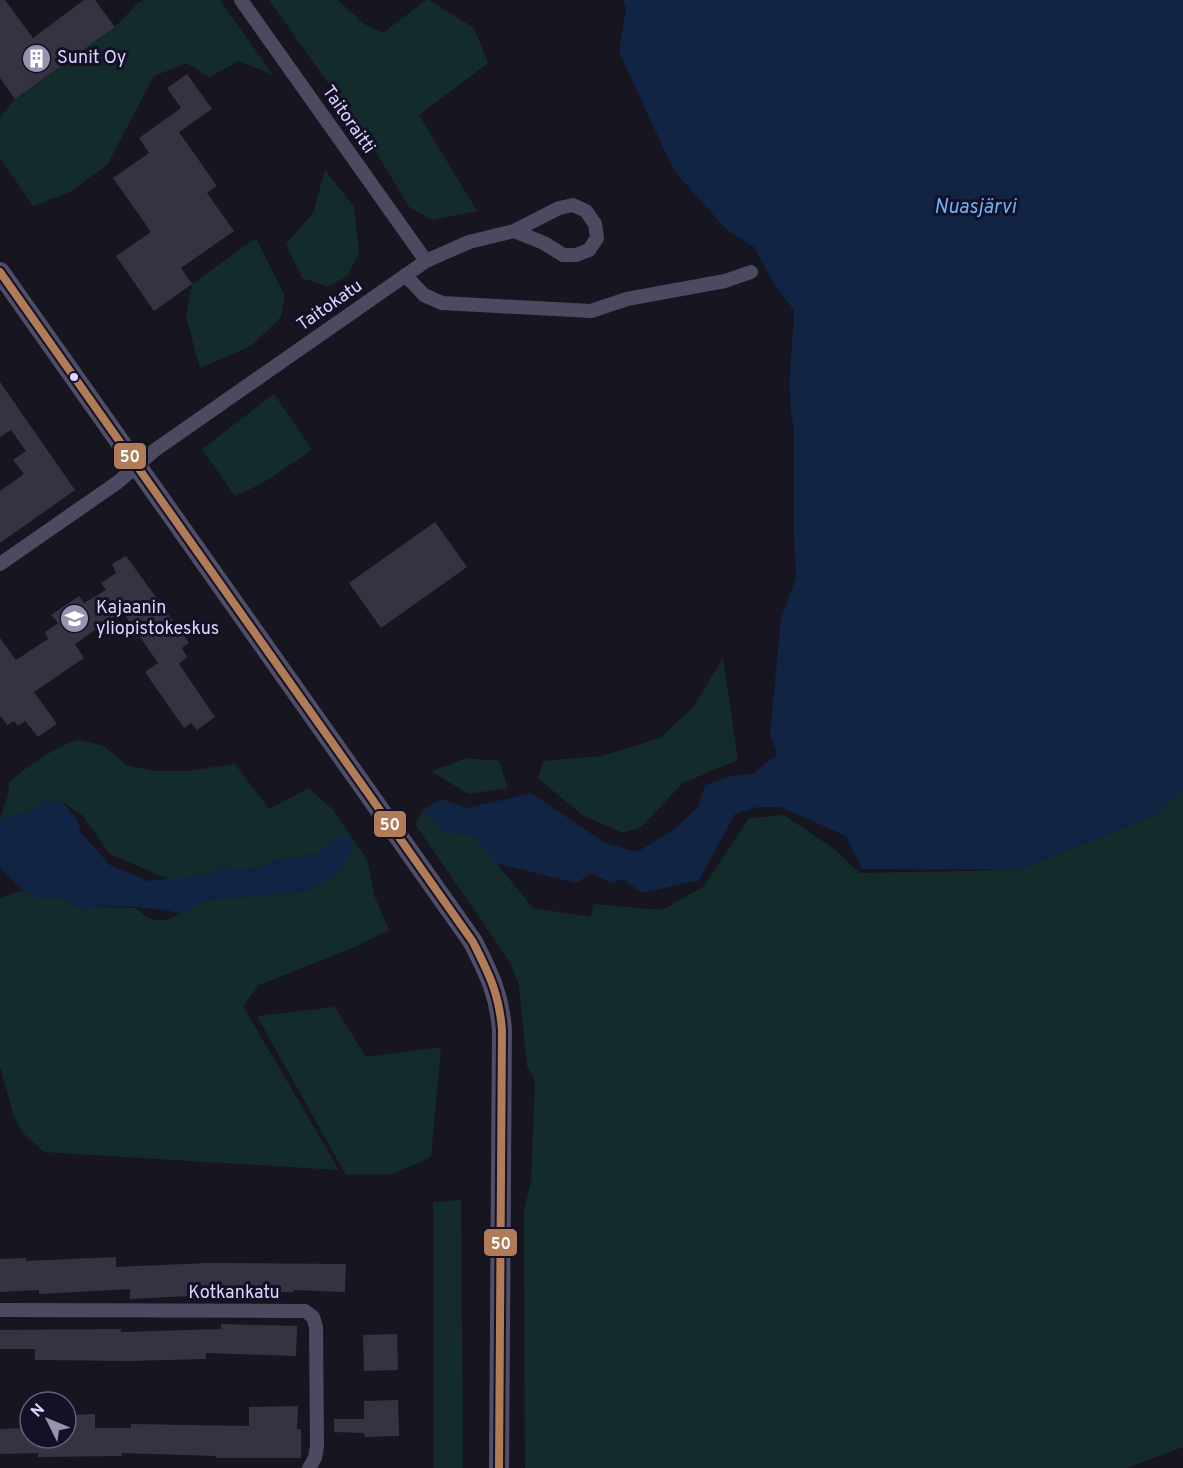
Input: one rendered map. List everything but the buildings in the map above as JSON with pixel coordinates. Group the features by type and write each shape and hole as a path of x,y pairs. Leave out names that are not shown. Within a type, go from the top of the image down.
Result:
{"street":[{"name":"Taitoraitti","path":"241,0 426,261"},
{"name":"Taitokatu","path":"0,564 138,466 155,450 426,261 469,242 514,231 560,208 573,205 586,211 595,224 597,238 589,250 576,255 563,255 544,243 514,231"},
{"path":"0,272 473,942 491,977 500,1005 502,1030 499,1468"},
{"path":"405,275 424,295 442,303 591,311 627,299 725,281 751,272"},
{"name":"Kotkankatu","path":"0,1310 305,1311 313,1317 316,1327 317,1446 315,1458 309,1468"}],"green space":[{"path":"144,0 220,0 273,75 239,61 209,77 187,63 154,76 107,165 70,192 33,206 0,158 0,117 15,99 115,27 138,3"},
{"path":"269,0 338,0 364,24 383,33 429,0 474,28 488,63 419,115 477,211 432,220 409,207 368,139"},
{"path":"325,170 354,207 359,253 347,276 328,287 302,278 286,244 313,213"},
{"path":"256,238 285,296 281,317 251,346 200,368 186,316 192,284"},
{"path":"274,394 312,450 261,484 235,496 202,449"},
{"path":"723,658 738,760 683,783 641,827 623,833 582,815 538,778 543,761 601,756 660,738 694,706"},
{"path":"77,740 104,746 126,765 155,771 188,771 235,764 269,809 309,788 333,810 367,859 374,895 389,930 355,947 259,985 243,1006 339,1170 44,1152 22,1132 13,1114 0,1066 0,898 23,890 39,899 64,897 81,910 90,907 136,908 148,918 160,921 170,919 199,903 216,899 305,891 317,887 342,836 318,853 269,862 261,867 239,870 225,866 203,875 170,880 110,854 82,815 62,802 45,801 30,811 0,819 8,795 9,783 41,758"},
{"path":"467,758 499,761 508,788 468,794 431,771"},
{"path":"1183,789 1183,1447 1127,1468 525,1468 524,1210 531,1181 535,1080 527,1066 519,985 510,962 415,824 422,811 436,822 443,832 473,835 533,908 591,917 593,904 662,910 703,887 749,818 784,815 837,851 859,873 1018,870 1158,814"},
{"path":"335,1007 366,1057 441,1047 431,1157 393,1174 346,1175 257,1016"},
{"path":"461,1200 463,1468 433,1468 433,1202"}],"water":[{"name":"Nuasjärvi","path":"623,0 1183,0 1183,789 1158,814 1018,870 862,869 846,836 781,807 758,807 735,814 699,880 642,893 623,879 610,883 592,873 576,883 495,863 473,835 442,832 436,822 422,811 441,799 467,808 531,793 605,843 637,852 676,828 698,807 705,785 734,775 752,774 777,755 770,733 781,619 796,577 794,428 790,399 794,310 772,281 754,247 727,230 674,171 619,52 626,8"},
{"path":"45,801 62,802 78,820 80,832 110,865 148,881 203,875 225,866 239,870 261,867 269,862 318,853 342,835 351,836 351,846 349,855 339,871 315,888 306,891 216,899 199,903 180,914 159,909 130,907 81,910 64,897 39,899 23,890 0,868 0,819 30,811"}],"transit line":[{"name":"50","path":"0,272 473,942 488,974 496,994 502,1030 499,1468"}],"place":[{"name":"Sunit Oy","path":"36,58"},
{"name":"Kajaanin yliopistokeskus","path":"75,618"}]}
